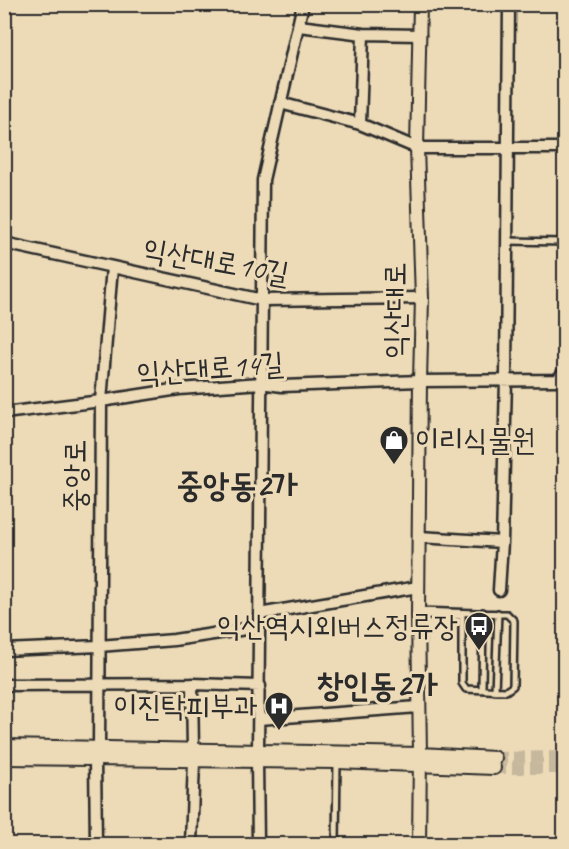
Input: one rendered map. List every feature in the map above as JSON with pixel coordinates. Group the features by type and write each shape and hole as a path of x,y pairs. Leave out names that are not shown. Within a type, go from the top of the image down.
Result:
{"street":[{"path":"258,844 263,180 303,4"},
{"name":"익산대로","path":"419,844 418,587 422,298 417,148 420,4"},
{"path":"499,590 506,380 509,4"},
{"path":"299,26 363,34 420,35"},
{"path":"360,124 363,34"},
{"path":"280,103 360,124 417,148 564,148"},
{"name":"익산대로10길","path":"4,243 262,300 422,298"},
{"name":"중앙로","path":"96,844 101,401 112,267"},
{"name":"익산대로14길","path":"4,412 179,389 261,383 282,386 420,381 557,380 564,372"},
{"path":"419,537 502,542"},
{"path":"260,614 418,587"},
{"path":"4,650 174,640 259,627"},
{"path":"191,844 192,684"},
{"path":"4,685 260,686"},
{"path":"259,719 418,707"},
{"path":"4,746 97,753 193,755 420,753 494,763 420,766 258,755"},
{"path":"4,758 97,753"}],"lane":[{"path":"506,241 564,242"},
{"path":"482,690 483,612"},
{"path":"418,613 507,614 514,621 513,686 506,691 466,689 462,683 462,616 418,613"},
{"path":"495,691 498,613"},
{"path":"336,844 337,762"}],"tunnel":[{"path":"495,758 564,757"},
{"path":"494,768 564,768"}],"place":[{"name":"이리식물원","path":"394,466"},
{"name":"익산역시외버스정류장","path":"479,652"},
{"name":"이진탁피부과","path":"279,732"}],"district":[{"name":"중앙동2가","path":"237,485"},
{"name":"창인동2가","path":"377,685"}]}
